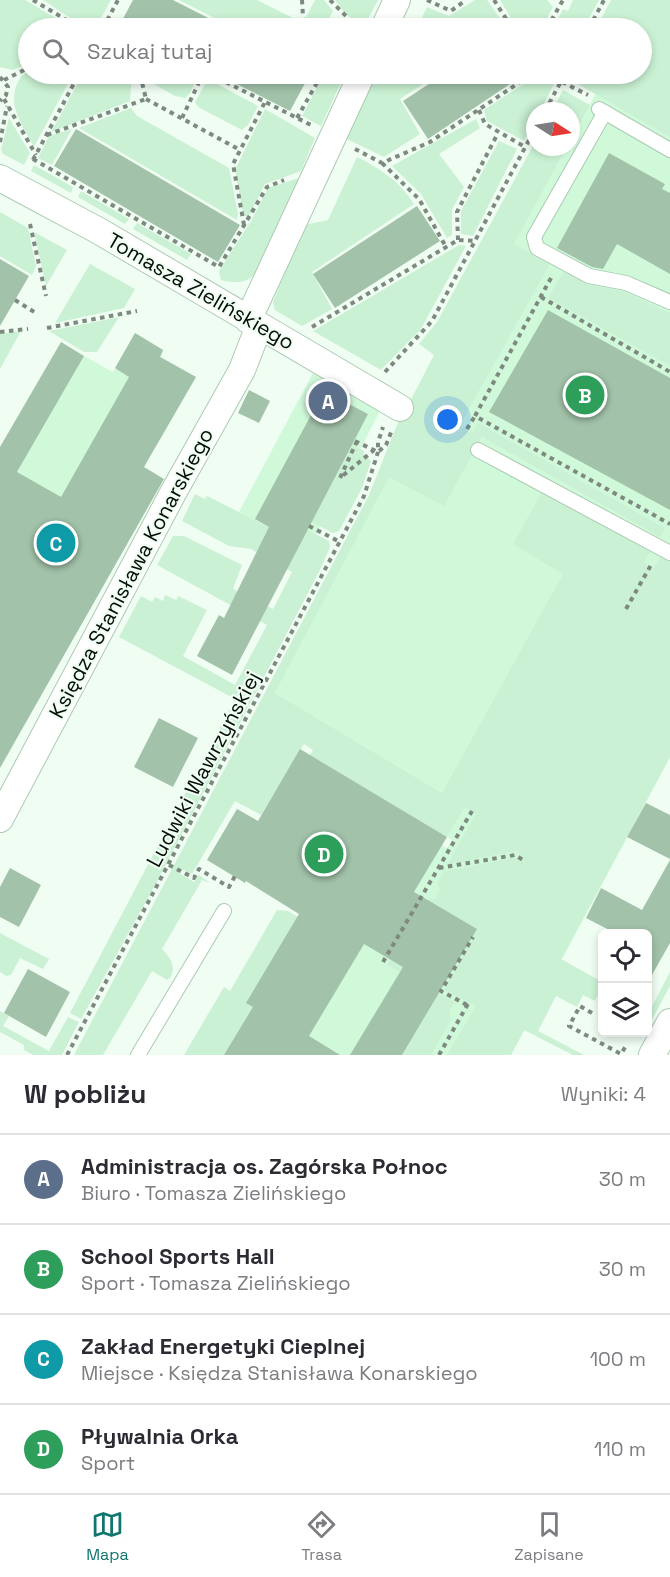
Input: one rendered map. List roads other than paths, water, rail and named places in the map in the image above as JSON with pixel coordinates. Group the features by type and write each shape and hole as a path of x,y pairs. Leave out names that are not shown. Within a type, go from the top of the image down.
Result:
{"street":[{"path":"389,18 397,0"},
{"name":"Księdza Stanisława Konarskiego","path":"0,819 173,493 242,370 254,323 332,136 357,84"},
{"name":"Tomasza Zielińskiego","path":"0,178 99,231 393,404"},
{"path":"652,1055 670,1022"}],"lane":[{"path":"670,150 599,106 534,237 537,248 589,276 626,283 670,303"},
{"path":"478,450 670,553"},
{"path":"138,1055 224,911"}],"place":[{"name":"School Sports Hall","path":"585,395"},
{"name":"Administracja os. Zagórska Połnoc","path":"328,401"},
{"name":"Zakład Energetyki Cieplnej","path":"56,543"},
{"name":"Pływalnia Orka","path":"324,854"}]}
